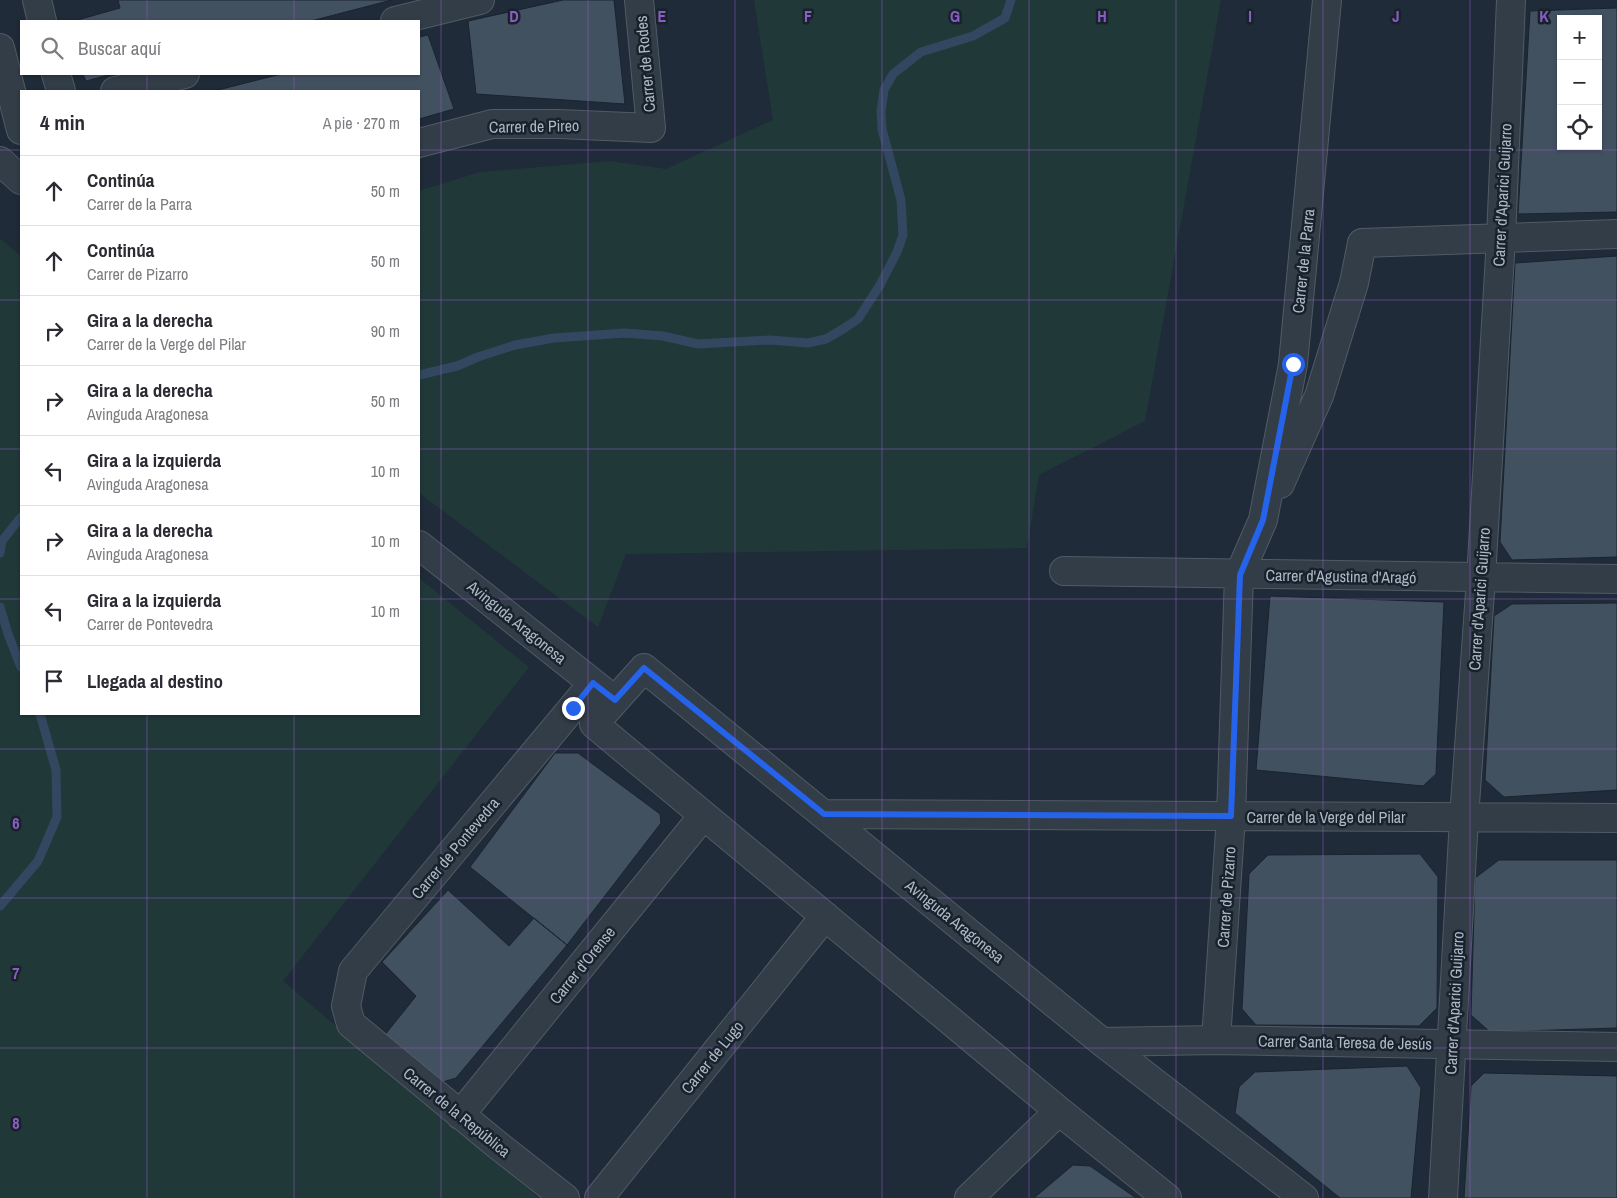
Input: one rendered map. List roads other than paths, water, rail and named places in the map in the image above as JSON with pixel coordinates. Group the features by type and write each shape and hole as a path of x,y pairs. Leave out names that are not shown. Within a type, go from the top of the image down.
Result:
{"street":[{"path":"37,0 42,20"},
{"path":"399,20 480,0"},
{"name":"Carrer de Rodes","path":"639,0 650,128"},
{"name":"Carrer de la Parra","path":"1263,520 1293,364 1327,0"},
{"name":"Carrer d'Aparici Guijarro","path":"1443,1198 1464,818 1481,578 1501,238 1511,0"},
{"path":"0,48 20,126"},
{"path":"56,75 61,90"},
{"path":"119,90 181,75"},
{"name":"Carrer de Pireo","path":"420,143 492,124 559,124 650,128"},
{"path":"0,161 20,179"},
{"path":"1501,238 1617,234"},
{"name":"Carrer de la Parra","path":"1240,575 1319,396 1354,282 1362,243 1501,238"},
{"name":"Avinguda Aragonesa","path":"420,546 615,700"},
{"name":"Carrer d'Agustina d'Aragó","path":"1064,571 1617,579"},
{"name":"Carrer de Pizarro","path":"1216,1040 1231,816 1240,575"},
{"name":"Avinguda Aragonesa","path":"1167,1198 1059,1111 594,724 644,668 1102,1042 1304,1198"},
{"name":"Carrer de Pontevedra","path":"351,1024 346,1006 352,970 593,683"},
{"name":"Carrer de la Verge del Pilar","path":"824,814 1617,818"},
{"name":"Carrer d'Orense","path":"460,1115 703,816"},
{"name":"Carrer de Lugo","path":"599,1198 825,916"},
{"name":"Carrer de la República","path":"351,1024 460,1115 565,1198"},
{"name":"Carrer Santa Teresa de Jesús","path":"1102,1042 1216,1040 1617,1047"},
{"path":"969,1198 1059,1111"}],"waterway":[{"path":"420,375 457,366 515,345 554,338 625,333 663,336 698,344 770,340 808,343 826,339 843,329 858,319 880,285 897,252 903,235 901,200 882,129 881,111 884,90 893,74 921,52 973,36 1005,18 1011,0"},
{"path":"0,553 2,541 20,518"},
{"path":"0,607 20,664"},
{"path":"0,906 38,861 57,817 56,770 40,715"}]}
